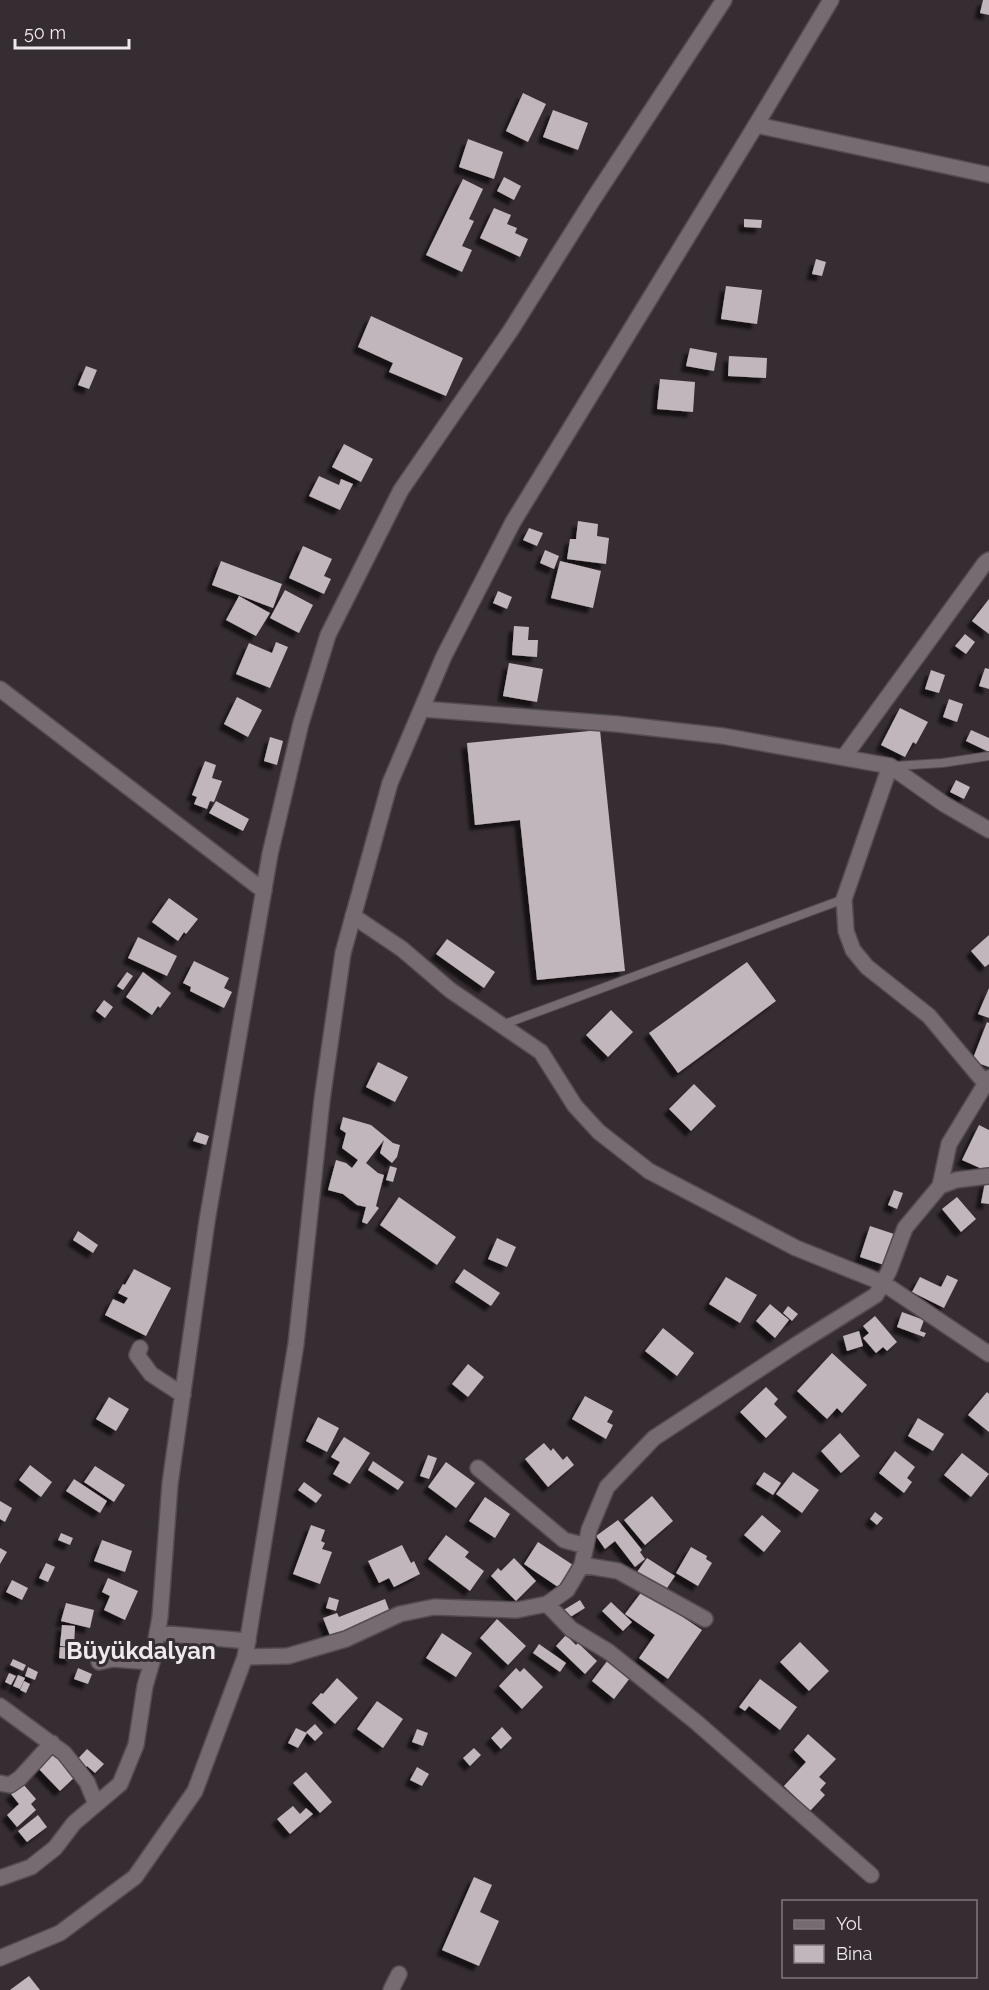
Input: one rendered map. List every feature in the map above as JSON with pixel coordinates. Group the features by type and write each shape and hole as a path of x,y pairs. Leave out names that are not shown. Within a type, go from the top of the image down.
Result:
{"street":[{"path":"0,1878 31,1867 55,1848 74,1823 120,1784 136,1745 145,1686 160,1617 170,1484 207,1221 270,854 301,723 328,635 401,490 511,330 592,201 724,0"},
{"path":"0,1959 60,1933 135,1877 195,1791 245,1657 296,1344 322,1100 343,952 390,783 444,656 513,522 831,0"},
{"path":"756,125 989,176"},
{"path":"844,757 989,560"},
{"path":"0,689 264,891"},
{"path":"422,709 617,724 723,736 890,766 945,804 989,830"},
{"path":"245,1657 288,1656 346,1638 400,1614 434,1607 517,1610 547,1604 567,1590 582,1565 590,1530 608,1487 654,1438 876,1295 889,1271 905,1228 940,1186 949,1144 987,1081 929,1017 867,967 853,950 846,931 844,899 890,766"},
{"path":"353,916 402,949 450,990 541,1052 575,1106 599,1132 649,1171 796,1248 883,1283 989,1354"},
{"path":"940,1186 956,1180 989,1176"},
{"path":"140,1348 137,1355 151,1374 183,1395"},
{"path":"478,1468 564,1540 586,1546"},
{"path":"582,1565 618,1571 705,1619"},
{"path":"547,1604 570,1629 609,1652 696,1722 871,1875"},
{"path":"157,1633 248,1641"},
{"path":"99,1662 113,1659 152,1662"},
{"path":"0,1706 64,1753 87,1782 96,1804"},
{"path":"0,1783 10,1785 20,1778 52,1743"},
{"path":"391,1990 399,1974"}],"lane":[{"path":"890,766 942,763 989,756"},
{"path":"502,1025 844,899"}],"building":[{"path":"983,0 989,0 989,15 980,13"},
{"path":"523,93 546,104 528,142 506,131"},
{"path":"553,110 588,123 578,150 543,137"},
{"path":"468,139 503,152 494,179 459,167"},
{"path":"504,177 521,186 514,200 497,191"},
{"path":"463,179 483,189 469,219 474,221 462,246 472,250 462,272 426,255"},
{"path":"494,208 511,215 507,224 517,228 515,233 528,239 520,257 480,238"},
{"path":"744,219 762,220 761,228 744,227"},
{"path":"816,259 826,262 822,276 812,274"},
{"path":"726,286 762,290 757,324 721,319"},
{"path":"371,316 463,358 446,396 389,372 393,363 358,347"},
{"path":"690,348 717,353 714,371 686,366"},
{"path":"729,356 767,358 766,378 728,376"},
{"path":"86,366 97,370 89,389 78,385"},
{"path":"660,379 695,382 693,412 657,409"},
{"path":"344,444 373,459 361,482 332,467"},
{"path":"319,476 339,485 341,479 353,484 340,510 309,496"},
{"path":"578,521 598,524 597,536 609,538 606,564 567,559 570,539 576,539"},
{"path":"529,528 543,533 537,546 523,540"},
{"path":"303,546 332,559 324,576 331,579 324,594 289,578"},
{"path":"545,550 559,556 554,569 540,563"},
{"path":"221,561 282,584 273,608 212,585"},
{"path":"560,561 601,571 593,608 551,598"},
{"path":"285,590 313,605 299,633 270,618"},
{"path":"498,591 512,597 507,609 493,603"},
{"path":"239,596 270,613 256,636 226,620"},
{"path":"989,599 989,634 972,621"},
{"path":"514,626 529,627 528,640 538,640 537,657 512,655"},
{"path":"965,634 975,642 966,654 955,646"},
{"path":"276,642 288,647 270,688 236,674 249,643 272,653"},
{"path":"509,663 543,669 537,702 503,696"},
{"path":"985,668 989,669 989,689 979,686"},
{"path":"931,670 945,675 939,693 925,689"},
{"path":"237,697 262,710 248,737 224,724"},
{"path":"949,699 963,704 957,722 943,717"},
{"path":"900,708 928,722 916,744 913,742 905,757 881,745"},
{"path":"600,730 625,971 537,980 520,820 475,825 467,743"},
{"path":"971,730 989,738 989,752 966,741"},
{"path":"270,737 283,741 277,765 264,761"},
{"path":"205,761 216,765 212,778 222,781 214,802 210,801 207,809 194,804 197,797 192,795"},
{"path":"956,780 970,787 964,799 950,792"},
{"path":"216,801 249,819 243,831 209,813"},
{"path":"169,898 198,919 178,941 152,922"},
{"path":"989,935 989,964 985,967 971,951"},
{"path":"138,937 177,956 167,976 128,958"},
{"path":"447,939 495,972 484,988 436,954"},
{"path":"194,961 229,978 224,988 232,992 224,1008 190,991 191,987 183,983"},
{"path":"747,962 776,1001 678,1073 649,1033"},
{"path":"127,972 133,976 123,990 117,986"},
{"path":"143,972 171,993 152,1015 126,997"},
{"path":"989,988 989,1018 978,1014"},
{"path":"104,1000 113,1007 105,1018 96,1011"},
{"path":"611,1010 633,1032 608,1057 586,1035"},
{"path":"987,1022 989,1023 989,1067 972,1061"},
{"path":"378,1062 408,1077 395,1102 366,1087"},
{"path":"694,1084 716,1106 691,1131 669,1109"},
{"path":"343,1117 371,1125 393,1143 400,1145 397,1157 392,1163 380,1153 384,1140 366,1163 384,1175 376,1206 379,1208 367,1224 362,1222 366,1207 357,1205 343,1194 328,1190 336,1160 352,1168 358,1160 342,1148 346,1133 340,1129"},
{"path":"979,1125 989,1130 989,1172 962,1160"},
{"path":"197,1132 209,1136 206,1145 193,1141"},
{"path":"390,1166 397,1168 393,1182 386,1180"},
{"path":"985,1182 989,1182 989,1204 981,1203"},
{"path":"894,1190 903,1193 897,1209 888,1205"},
{"path":"399,1197 456,1237 437,1265 380,1225"},
{"path":"957,1197 976,1219 961,1232 942,1209"},
{"path":"870,1226 894,1234 884,1265 860,1257"},
{"path":"78,1231 98,1245 93,1253 73,1240"},
{"path":"497,1238 516,1247 507,1267 488,1259"},
{"path":"134,1269 171,1288 146,1336 105,1315 113,1299 124,1304 128,1298 118,1293"},
{"path":"464,1269 500,1293 491,1306 455,1282"},
{"path":"947,1275 958,1280 944,1308 912,1292 920,1277 941,1287"},
{"path":"726,1277 757,1295 740,1323 709,1304"},
{"path":"770,1304 789,1320 775,1338 756,1321"},
{"path":"788,1306 798,1314 792,1321 783,1313"},
{"path":"902,1312 924,1320 920,1331 926,1333 924,1337 897,1327"},
{"path":"875,1316 897,1342 887,1351 883,1347 876,1353 863,1338 869,1333 863,1326"},
{"path":"663,1328 694,1353 677,1376 645,1351"},
{"path":"859,1331 863,1346 847,1351 843,1336"},
{"path":"832,1353 867,1385 842,1413 837,1408 827,1419 797,1391"},
{"path":"468,1364 484,1377 468,1397 452,1384"},
{"path":"766,1387 778,1399 774,1404 787,1417 766,1438 740,1412"},
{"path":"987,1392 989,1394 989,1432 968,1415"},
{"path":"585,1396 613,1411 607,1422 613,1425 606,1439 572,1419"},
{"path":"109,1397 129,1409 116,1431 96,1419"},
{"path":"318,1417 339,1428 327,1452 306,1441"},
{"path":"918,1418 944,1434 933,1451 908,1436"},
{"path":"840,1433 860,1456 841,1473 821,1451"},
{"path":"344,1437 370,1453 350,1484 333,1474 340,1462 331,1457"},
{"path":"544,1443 551,1451 553,1448 563,1460 567,1456 574,1465 548,1487 525,1459"},
{"path":"895,1451 915,1467 907,1478 912,1482 904,1493 879,1473"},
{"path":"962,1453 989,1474 971,1497 944,1475"},
{"path":"428,1455 437,1458 429,1479 420,1476"},
{"path":"373,1461 404,1482 398,1490 368,1470"},
{"path":"446,1462 475,1483 456,1508 428,1487"},
{"path":"30,1465 52,1482 41,1497 19,1480"},
{"path":"95,1466 125,1485 114,1502 84,1482"},
{"path":"764,1472 781,1483 773,1495 756,1484"},
{"path":"793,1472 819,1490 802,1513 776,1494"},
{"path":"74,1479 107,1501 100,1513 66,1491"},
{"path":"304,1482 322,1495 316,1503 298,1490"},
{"path":"652,1496 673,1521 645,1545 624,1520"},
{"path":"485,1497 510,1514 495,1538 469,1521"},
{"path":"0,1501 12,1508 5,1522 0,1519"},
{"path":"875,1512 883,1518 877,1525 870,1519"},
{"path":"762,1515 781,1531 764,1552 744,1535"},
{"path":"618,1520 642,1550 640,1552 645,1559 635,1567 615,1541 605,1549 596,1536"},
{"path":"311,1525 325,1530 321,1541 325,1543 322,1549 332,1552 320,1584 293,1574"},
{"path":"61,1533 73,1538 70,1545 58,1540"},
{"path":"446,1535 469,1552 465,1557 484,1571 470,1591 428,1559"},
{"path":"102,1540 132,1551 125,1572 94,1561"},
{"path":"538,1542 573,1565 558,1587 524,1564"},
{"path":"402,1545 411,1563 414,1561 420,1574 394,1587 389,1578 379,1583 368,1561"},
{"path":"691,1547 707,1556 706,1559 712,1563 698,1586 676,1573"},
{"path":"0,1548 7,1552 0,1564"},
{"path":"514,1558 536,1581 516,1601 491,1576 498,1568 501,1571"},
{"path":"647,1558 675,1576 663,1594 635,1575"},
{"path":"46,1563 55,1567 48,1582 39,1578"},
{"path":"108,1578 138,1591 125,1620 104,1610 110,1596 102,1592"},
{"path":"12,1580 28,1588 22,1600 6,1592"},
{"path":"643,1590 702,1630 668,1679 639,1658 655,1635 625,1614"},
{"path":"329,1597 339,1600 336,1611 326,1608"},
{"path":"385,1599 391,1615 331,1638 323,1618 337,1613 339,1617"},
{"path":"580,1600 585,1608 567,1619 562,1611"},
{"path":"611,1602 632,1622 623,1631 602,1611"},
{"path":"66,1603 94,1610 90,1628 61,1621"},
{"path":"497,1619 526,1646 508,1665 480,1638"},
{"path":"62,1625 75,1626 74,1647 60,1646"},
{"path":"442,1633 472,1653 456,1677 426,1658"},
{"path":"566,1635 597,1661 585,1674 556,1646"},
{"path":"800,1642 829,1671 809,1691 780,1662"},
{"path":"539,1644 566,1663 560,1672 533,1653"},
{"path":"60,1647 73,1648 72,1660 59,1658"},
{"path":"13,1659 26,1665 23,1671 10,1665"},
{"path":"608,1660 630,1678 614,1699 592,1681"},
{"path":"28,1667 38,1672 35,1680 25,1676"},
{"path":"78,1668 92,1674 88,1684 74,1679"},
{"path":"516,1668 520,1672 524,1668 543,1687 522,1709 499,1686"},
{"path":"9,1673 16,1676 11,1685 5,1682"},
{"path":"18,1675 25,1678 20,1689 13,1686"},
{"path":"337,1678 358,1698 335,1724 312,1703"},
{"path":"760,1679 797,1707 780,1730 749,1706 745,1711 739,1707"},
{"path":"24,1681 30,1684 26,1693 20,1690"},
{"path":"377,1701 403,1719 383,1748 357,1729"},
{"path":"315,1724 323,1733 315,1741 306,1732"},
{"path":"502,1727 512,1738 501,1749 491,1738"},
{"path":"296,1728 307,1733 298,1748 288,1743"},
{"path":"417,1729 428,1733 423,1746 412,1742"},
{"path":"808,1734 836,1759 819,1777 826,1783 820,1790 825,1795 810,1811 784,1786 806,1762 794,1750"},
{"path":"474,1748 481,1755 470,1766 463,1758"},
{"path":"54,1749 78,1774 60,1791 37,1767"},
{"path":"87,1749 104,1764 95,1773 87,1766 84,1769 75,1762"},
{"path":"417,1767 429,1774 422,1786 410,1780"},
{"path":"306,1772 332,1802 320,1813 293,1783"},
{"path":"23,1784 36,1799 31,1804 36,1810 17,1827 7,1815 19,1804 11,1794"},
{"path":"293,1806 300,1814 306,1808 313,1814 290,1834 277,1819"},
{"path":"38,1815 47,1827 27,1842 18,1831"},
{"path":"474,1877 492,1885 480,1912 499,1921 479,1966 442,1950"},
{"path":"29,1976 40,1990 10,1990"}],"district":[{"name":"Büyükdalyan","path":"141,1650"}]}
